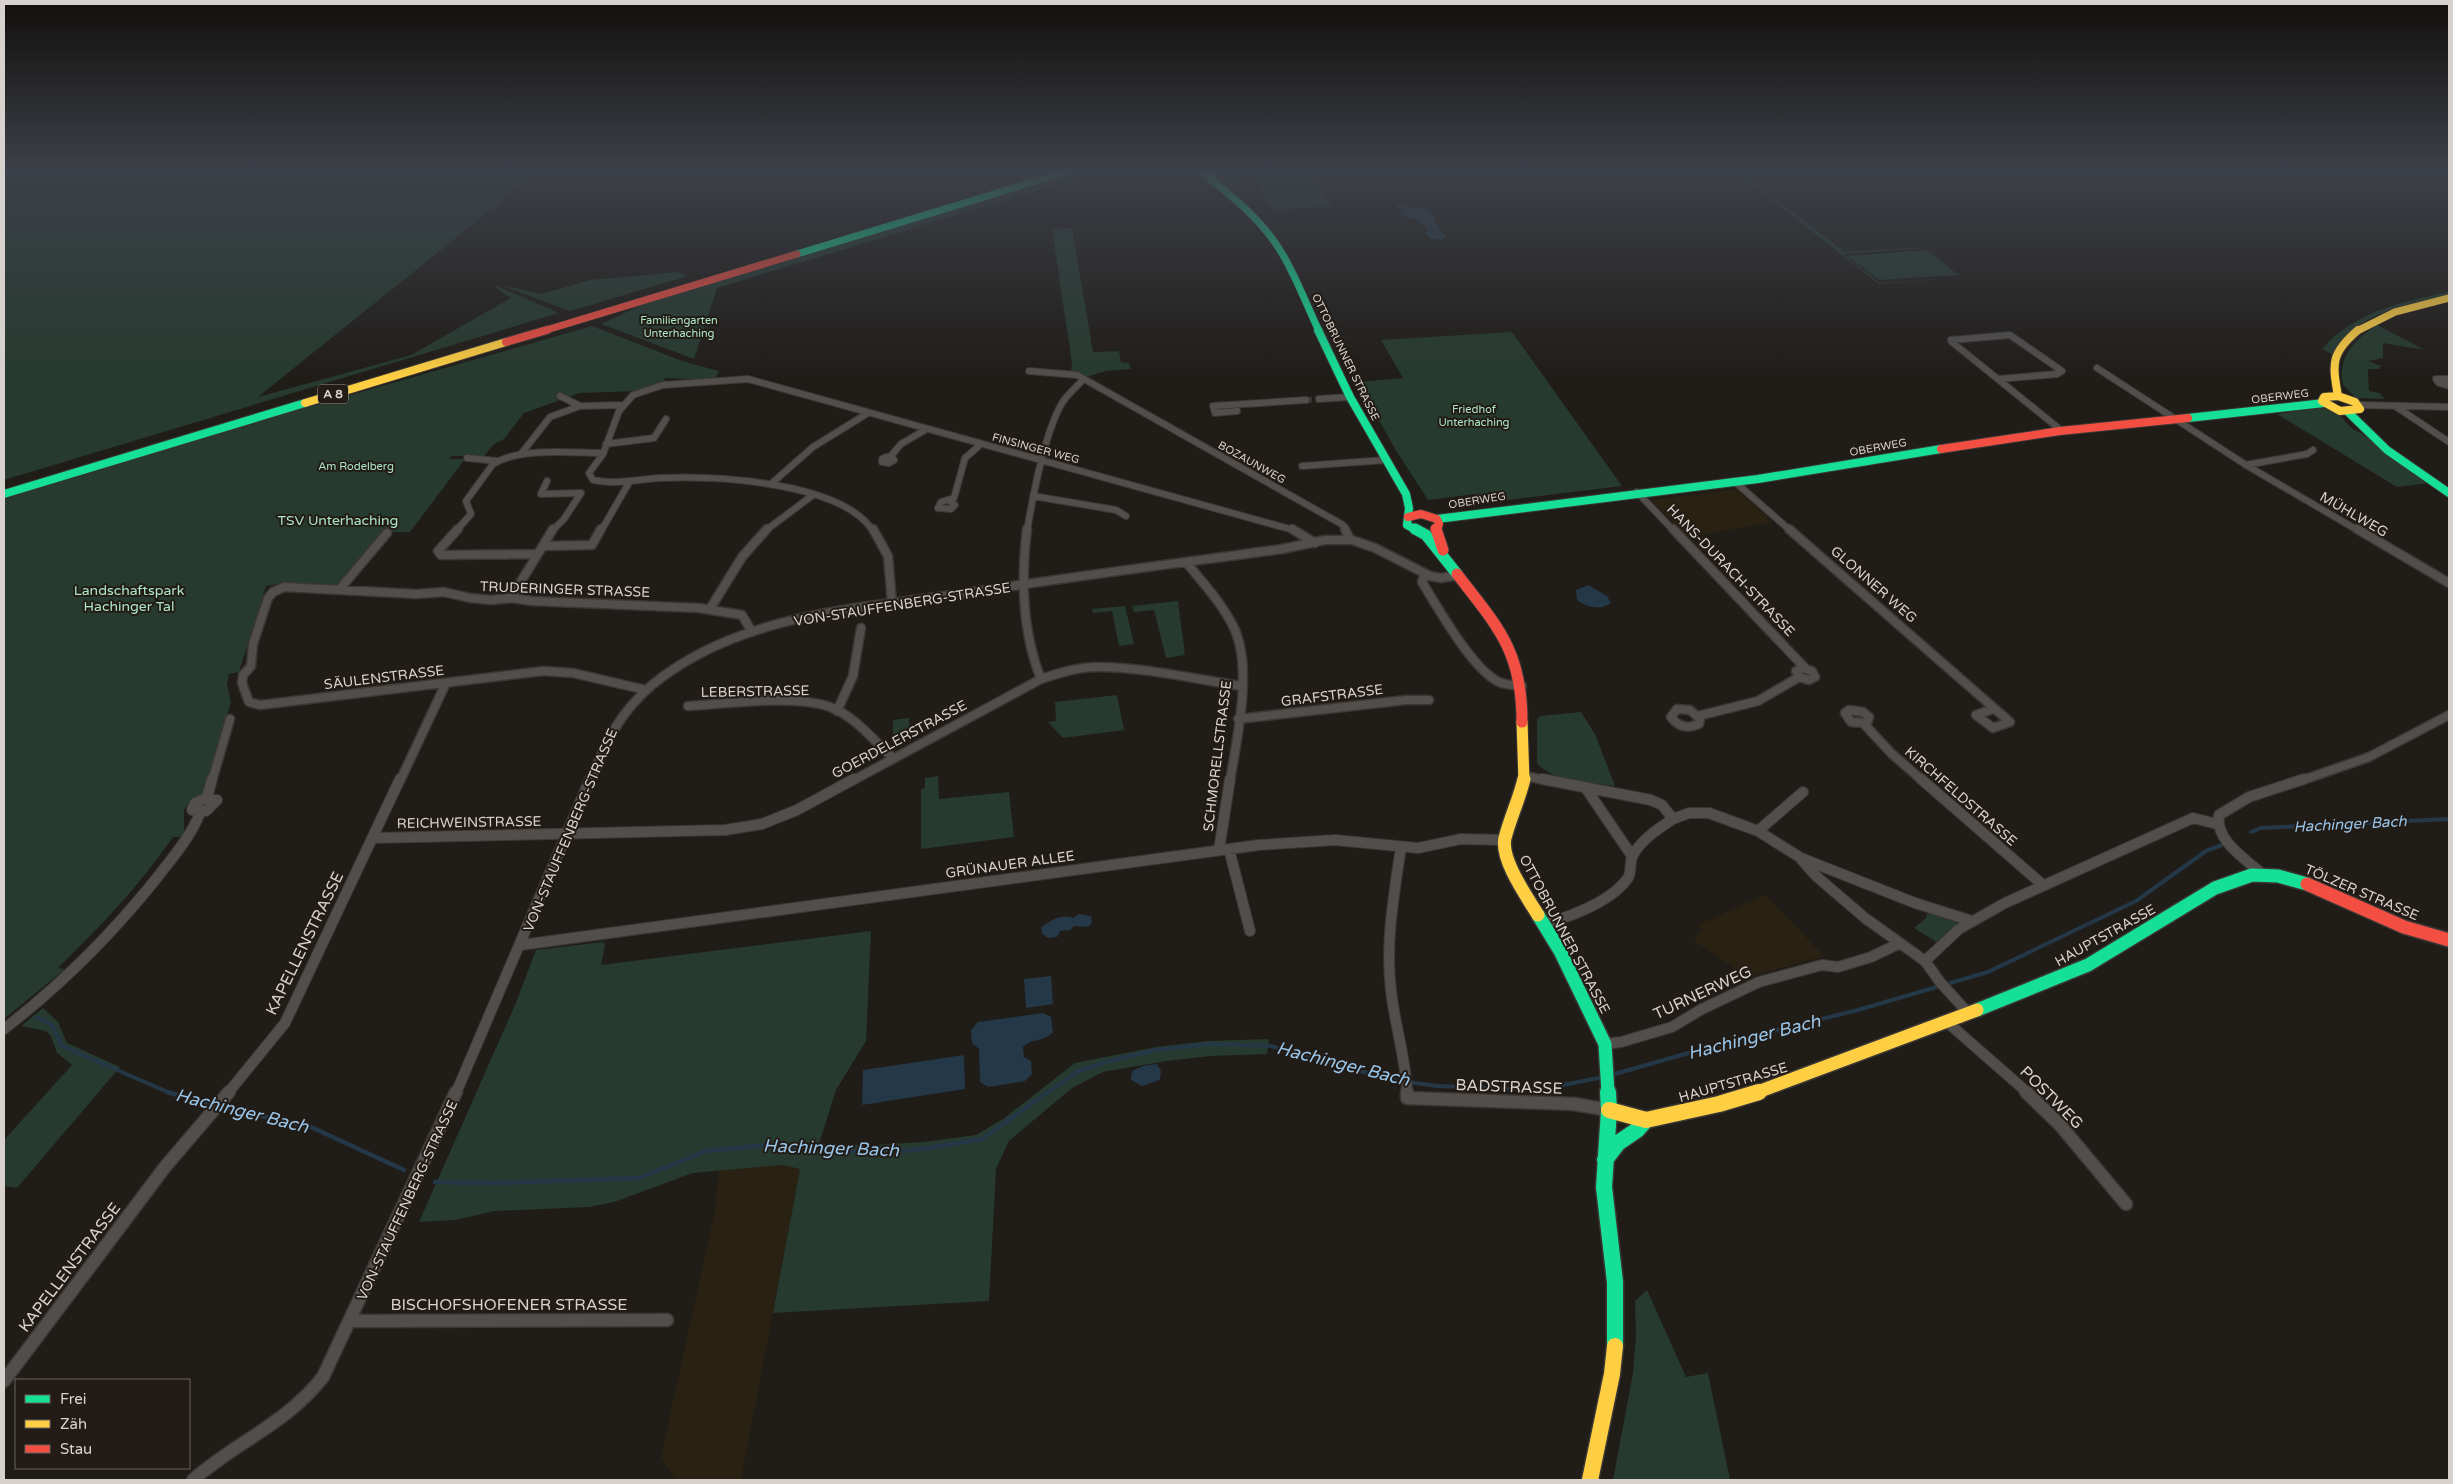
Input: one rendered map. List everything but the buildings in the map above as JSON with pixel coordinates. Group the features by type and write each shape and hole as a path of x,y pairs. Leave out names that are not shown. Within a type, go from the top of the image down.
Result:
{"main road":[{"name":"A 8","path":"590,314 831,240"},
{"name":"A 8","path":"4,487 838,240"},
{"name":"OTTOBRUNNER STRASSE","path":"1273,240 1283,254 1350,397 1406,494 1410,508 1407,525 1426,535 1446,557 1497,629 1514,660 1522,686 1525,776 1519,801 1504,840 1505,851 1509,864 1575,978 1605,1044 1610,1110"},
{"path":"2338,396 2333,378 2334,366 2339,352 2352,335 2384,316 2449,298"},
{"name":"A 8","path":"4,494 565,321"},
{"path":"2338,396 2359,405 2359,410 2347,411 2322,401 2324,397 2338,396"},
{"name":"OBERWEG","path":"1433,521 1525,505 1735,482 2062,431 2273,411 2324,403"},
{"path":"2347,411 2387,450 2449,493"},
{"name":"OTTOBRUNNER STRASSE","path":"1406,494 1433,521 1446,557"},
{"path":"1408,518 1415,514 1433,521 1428,532 1417,531"},
{"name":"TÖLZER STRASSE","path":"2262,874 2308,884 2404,927 2449,940"},
{"name":"HAUPTSTRASSE","path":"1610,1110 1646,1120 1763,1092 2033,990 2088,965 2228,882 2262,874"},
{"path":"1590,1480 1612,1374 1616,1333 1616,1291 1604,1187 1604,1161 1610,1110"},
{"name":"HAUPTSTRASSE","path":"1604,1161 1618,1143 1637,1130 1646,1120"}],"street":[{"path":"1998,379 2057,374 2062,371 2010,335 1951,340 1998,379 2062,431"},
{"name":"MÜHLWEG","path":"2097,368 2246,465 2449,583"},
{"name":"BOZAUNWEG","path":"1029,371 1070,373 1343,525 1350,540"},
{"path":"511,598 536,554 587,486 589,473 603,453 611,423 623,405 632,396 662,384 734,382 748,379"},
{"name":"FINSINGER WEG","path":"748,379 925,430 1298,531 1315,543"},
{"path":"2449,379 2436,379 2439,383 2449,386"},
{"path":"1041,679 1032,654 1028,633 1024,584 1028,523 1041,461 1060,407 1071,391 1083,380"},
{"path":"560,396 580,406"},
{"path":"1320,399 1350,397"},
{"path":"1236,406 1306,400"},
{"path":"521,454 550,417 580,406 623,405"},
{"path":"2359,405 2449,407"},
{"path":"2394,406 2449,442"},
{"path":"772,483 813,447 868,413"},
{"path":"606,444 654,438 666,419"},
{"path":"890,457 901,444 925,430"},
{"path":"950,501 954,498 966,458 980,445"},
{"path":"2246,465 2307,454 2313,450"},
{"path":"536,554 441,555 438,551 468,518 470,514 466,501 493,464 498,461 521,454 603,453"},
{"path":"467,458 498,461"},
{"path":"1302,466 1386,460"},
{"path":"547,481 541,494 587,486 660,478 726,478 772,483 813,495 845,509 875,533 886,549 890,566 892,603"},
{"path":"543,546 592,545 630,481"},
{"name":"GLONNER WEG","path":"1735,482 1886,612 1993,709"},
{"name":"HANS-DURACH-STRASSE","path":"1637,492 1805,668"},
{"path":"710,609 750,544 782,516 813,495"},
{"path":"1033,496 1116,510 1126,516"},
{"path":"339,590 387,533"},
{"name":"VON-STAUFFENBERG-STRASSE","path":"192,1480 222,1456 271,1428 310,1396 323,1378 428,1156 521,944 609,734 630,705 646,690 692,658 752,632 799,620 892,603 1339,539 1350,540"},
{"path":"1350,540 1384,552 1425,574 1441,578 1459,576"},
{"name":"SCHMORELLSTRASSE","path":"1186,562 1221,605 1235,630 1241,656 1241,686 1224,849"},
{"path":"1425,574 1422,582 1433,601 1451,628 1483,668 1498,682 1522,686"},
{"name":"TRUDERINGER STRASSE","path":"279,589 292,586 416,594 444,592 491,600 511,598 532,601 591,602 710,609 742,615 752,632"},
{"name":"SÄULENSTRASSE","path":"279,589 268,598 253,644 254,656 251,666 243,675 242,683 249,702 253,705 341,697 514,674 560,671 646,690"},
{"path":"837,711 848,688 856,662 857,638 861,628"},
{"name":"GOERDELERSTRASSE","path":"567,834 676,833 725,830 762,824 797,810 1041,679 1078,668 1096,667 1142,671 1241,686"},
{"path":"1805,668 1812,671 1815,677 1808,680 1799,677 1796,673 1797,669 1805,668"},
{"path":"1698,716 1758,701 1799,677"},
{"name":"KAPELLENSTRASSE","path":"4,1381 154,1182 285,1023 446,683"},
{"name":"GRAFSTRASSE","path":"1238,719 1406,700 1429,700"},
{"name":"LEBERSTRASSE","path":"688,706 796,702 820,704 847,716 894,758"},
{"path":"2262,874 2222,836 2217,824 2219,815 2242,799 2357,762 2449,715"},
{"path":"4,1029 75,969 123,920 168,863 196,824 200,812 195,812 192,807 207,798 230,718"},
{"name":"KIRCHFELDSTRASSE","path":"1864,724 1892,754 2043,885"},
{"path":"1525,776 1651,800 1662,805 1673,819"},
{"path":"1585,787 1632,856"},
{"path":"1758,831 1803,792"},
{"path":"1544,924 1562,919 1594,904 1620,885 1628,876 1632,856 1662,826 1673,819 1689,813 1709,813 1758,831 1801,858 1915,903 1972,921"},
{"path":"1925,961 1928,956 1972,921 2043,885 2193,818 2217,824"},
{"name":"REICHWEINSTRASSE","path":"372,838 567,834"},
{"name":"GRÜNAUER ALLEE","path":"521,944 1224,849 1307,840 1334,840 1418,848 1470,839 1504,840"},
{"name":"BADSTRASSE","path":"1401,847 1390,929 1390,962 1391,992 1408,1077 1407,1094 1574,1104 1610,1110"},
{"path":"1224,849 1250,931"},
{"path":"1801,858 1837,895 1898,944 1925,961 1940,982 1969,1014"},
{"name":"TURNERWEG","path":"1605,1044 1621,1042 1672,1027 1702,1009 1759,982 1822,965 1838,967 1871,957 1898,944"},
{"name":"POSTWEG","path":"1947,1022 2055,1120 2126,1204"},
{"name":"BISCHOFSHOFENER STRASSE","path":"351,1321 667,1320"}],"shaded area":[{"path":"1736,489 1773,522 1688,537 1651,500"},
{"path":"1765,895 1824,956 1748,977 1693,940 1703,930 1698,925"},
{"path":"782,1165 800,1169 741,1480 676,1480 661,1457 715,1210 719,1169"}],"green space":[{"path":"4,240 453,240 258,397 411,355 511,298 495,287 497,286 559,313 4,480"},
{"name":"Familiengarten Unterhaching","path":"855,240 874,240 717,288 694,359 601,324 644,304"},
{"path":"1054,240 1074,240 1093,352 1119,351 1121,362 1129,363 1131,369 1106,371 1086,377 1071,371 1072,363"},
{"path":"1823,240 1830,240 1845,252 1925,247 1967,277 1925,248 1843,254 1880,283 1956,278 1879,284"},
{"path":"1926,250 1959,275 1879,280 1848,256"},
{"path":"678,272 688,276 570,311 501,285 542,294 590,280"},
{"path":"2449,292 2449,295 2416,302 2384,312 2368,320 2342,340 2332,354 2322,349 2349,325 2364,317 2397,304"},
{"path":"2377,325 2425,350 2383,343 2383,358 2368,361 2381,366 2379,369 2368,369 2369,391 2379,393 2385,399 2356,398 2343,385 2342,375 2345,357 2362,336"},
{"name":"Landschaftspark Hachinger Tal","path":"592,326 682,361 719,371 715,380 664,378 665,381 638,391 580,393 524,413 504,439 494,444 484,456 451,456 450,459 465,459 410,532 384,532 337,586 289,583 266,586 239,672 229,674 227,684 231,702 203,794 184,809 184,832 181,837 173,837 119,905 58,968 65,969 4,1019 4,499 301,409"},
{"name":"Friedhof Unterhaching","path":"1512,332 1622,486 1482,503 1475,494 1428,500 1395,449 1358,382 1403,378 1381,340"},
{"path":"2319,408 2334,411 2355,430 2430,483 2397,487 2277,414"},
{"path":"1178,601 1185,655 1166,658 1154,610 1134,612 1132,606"},
{"path":"1125,606 1134,644 1119,646 1112,611 1093,613 1092,609"},
{"path":"1117,695 1124,730 1063,738 1048,722 1056,721 1055,702"},
{"path":"1581,712 1595,734 1615,786 1562,777 1543,769 1537,763 1537,720 1540,716"},
{"path":"909,718 909,733 893,735 893,720"},
{"path":"938,776 939,799 1009,792 1014,837 921,849 921,789 925,788 925,778"},
{"path":"1927,913 1956,919 1957,925 1938,943 1914,928 1926,918"},
{"path":"871,931 866,1041 836,1090 819,1144 873,1145 923,1142 976,1135 1003,1119 1075,1063 1156,1047 1208,1041 1269,1039 1267,1054 1211,1056 1166,1061 1103,1072 1072,1088 1009,1141 996,1169 989,1301 773,1313 800,1169 782,1165 693,1173 614,1202 589,1207 495,1211 455,1220 419,1222 515,1005 536,950 603,942 605,945 601,965"},
{"path":"43,1008 58,1022 67,1043 120,1067 17,1188 4,1186 4,1140 72,1065 57,1053 51,1036 46,1031 21,1026"},
{"path":"1647,1290 1686,1377 1708,1373 1730,1480 1613,1480 1633,1373 1636,1335 1635,1301"}],"water":[{"path":"1588,585 1607,596 1611,603 1603,607 1594,607 1585,605 1577,600 1576,590"},
{"path":"1079,914 1091,916 1092,923 1088,927 1074,926 1070,930 1060,931 1057,937 1048,938 1042,934 1041,927 1048,922 1065,916 1073,918"},
{"path":"1051,976 1053,1004 1026,1008 1024,979"},
{"path":"1043,1013 1051,1017 1053,1032 1023,1047 1024,1057 1031,1061 1032,1074 1025,1081 988,1087 980,1082 979,1049 972,1043 971,1030 978,1022"},
{"path":"964,1055 965,1089 862,1105 863,1070"},
{"path":"1157,1064 1161,1071 1160,1080 1142,1086 1131,1080 1132,1071 1143,1066"}],"waterway":[{"name":"Hachinger Bach","path":"2251,832 2261,828 2449,819"},
{"name":"Hachinger Bach","path":"1611,1075 1724,1043 1858,1010 1988,972 2136,901 2206,851 2225,844"},
{"name":"Hachinger Bach","path":"36,1017 52,1025 62,1046 169,1093"},
{"name":"Hachinger Bach","path":"1047,1093 1078,1071 1117,1059 1156,1050 1210,1044 1271,1046 1392,1080 1438,1086 1538,1090 1603,1077"},
{"name":"Hachinger Bach","path":"435,1182 495,1183 639,1178 706,1151 768,1145 874,1153 923,1149 982,1139 1048,1092"},
{"name":"Hachinger Bach","path":"169,1093 213,1105"},
{"name":"Hachinger Bach","path":"221,1107 311,1127 404,1170"}],"tunnel":[{"path":"1306,400 1319,399"}],"traffic: fast":[{"path":"797,254 842,240"},
{"path":"1273,240 1283,254 1350,397 1406,494 1409,508 1407,525 1426,535 1457,574"},
{"path":"4,494 305,403"},
{"path":"2188,418 2324,403"},
{"path":"2347,411 2387,450 2449,493"},
{"path":"1437,519 1758,479 1941,449"},
{"path":"1977,1010 2088,965 2215,888 2252,875 2278,876 2307,884"},
{"path":"1538,915 1560,951 1605,1044 1609,1110 1604,1187 1615,1282 1615,1346"},
{"path":"1605,1160 1618,1143 1637,1130 1646,1120"}],"traffic: slow":[{"path":"2338,396 2333,373 2336,355 2345,341 2359,329 2376,319 2415,306 2449,298"},
{"path":"305,403 506,342"},
{"path":"2338,396 2355,402 2360,409 2350,412 2340,411 2322,401 2324,397 2338,396"},
{"path":"1522,722 1525,776 1519,801 1504,840 1509,865 1538,915"},
{"path":"1609,1110 1646,1120 1719,1104 1763,1091 1977,1010"},
{"path":"1590,1480 1612,1374 1615,1346"}],"traffic: jam":[{"path":"506,342 797,254"},
{"path":"1941,449 2060,431 2188,418"},
{"path":"1408,517 1421,514 1437,519 1439,524 1436,529 1443,550"},
{"path":"1457,574 1485,610 1511,652 1520,680 1522,722"},
{"path":"2307,884 2404,927 2449,940"}],"park label":[{"name":"Am Rodelberg","path":"356,466"},
{"name":"TSV Unterhaching","path":"338,520"}]}
